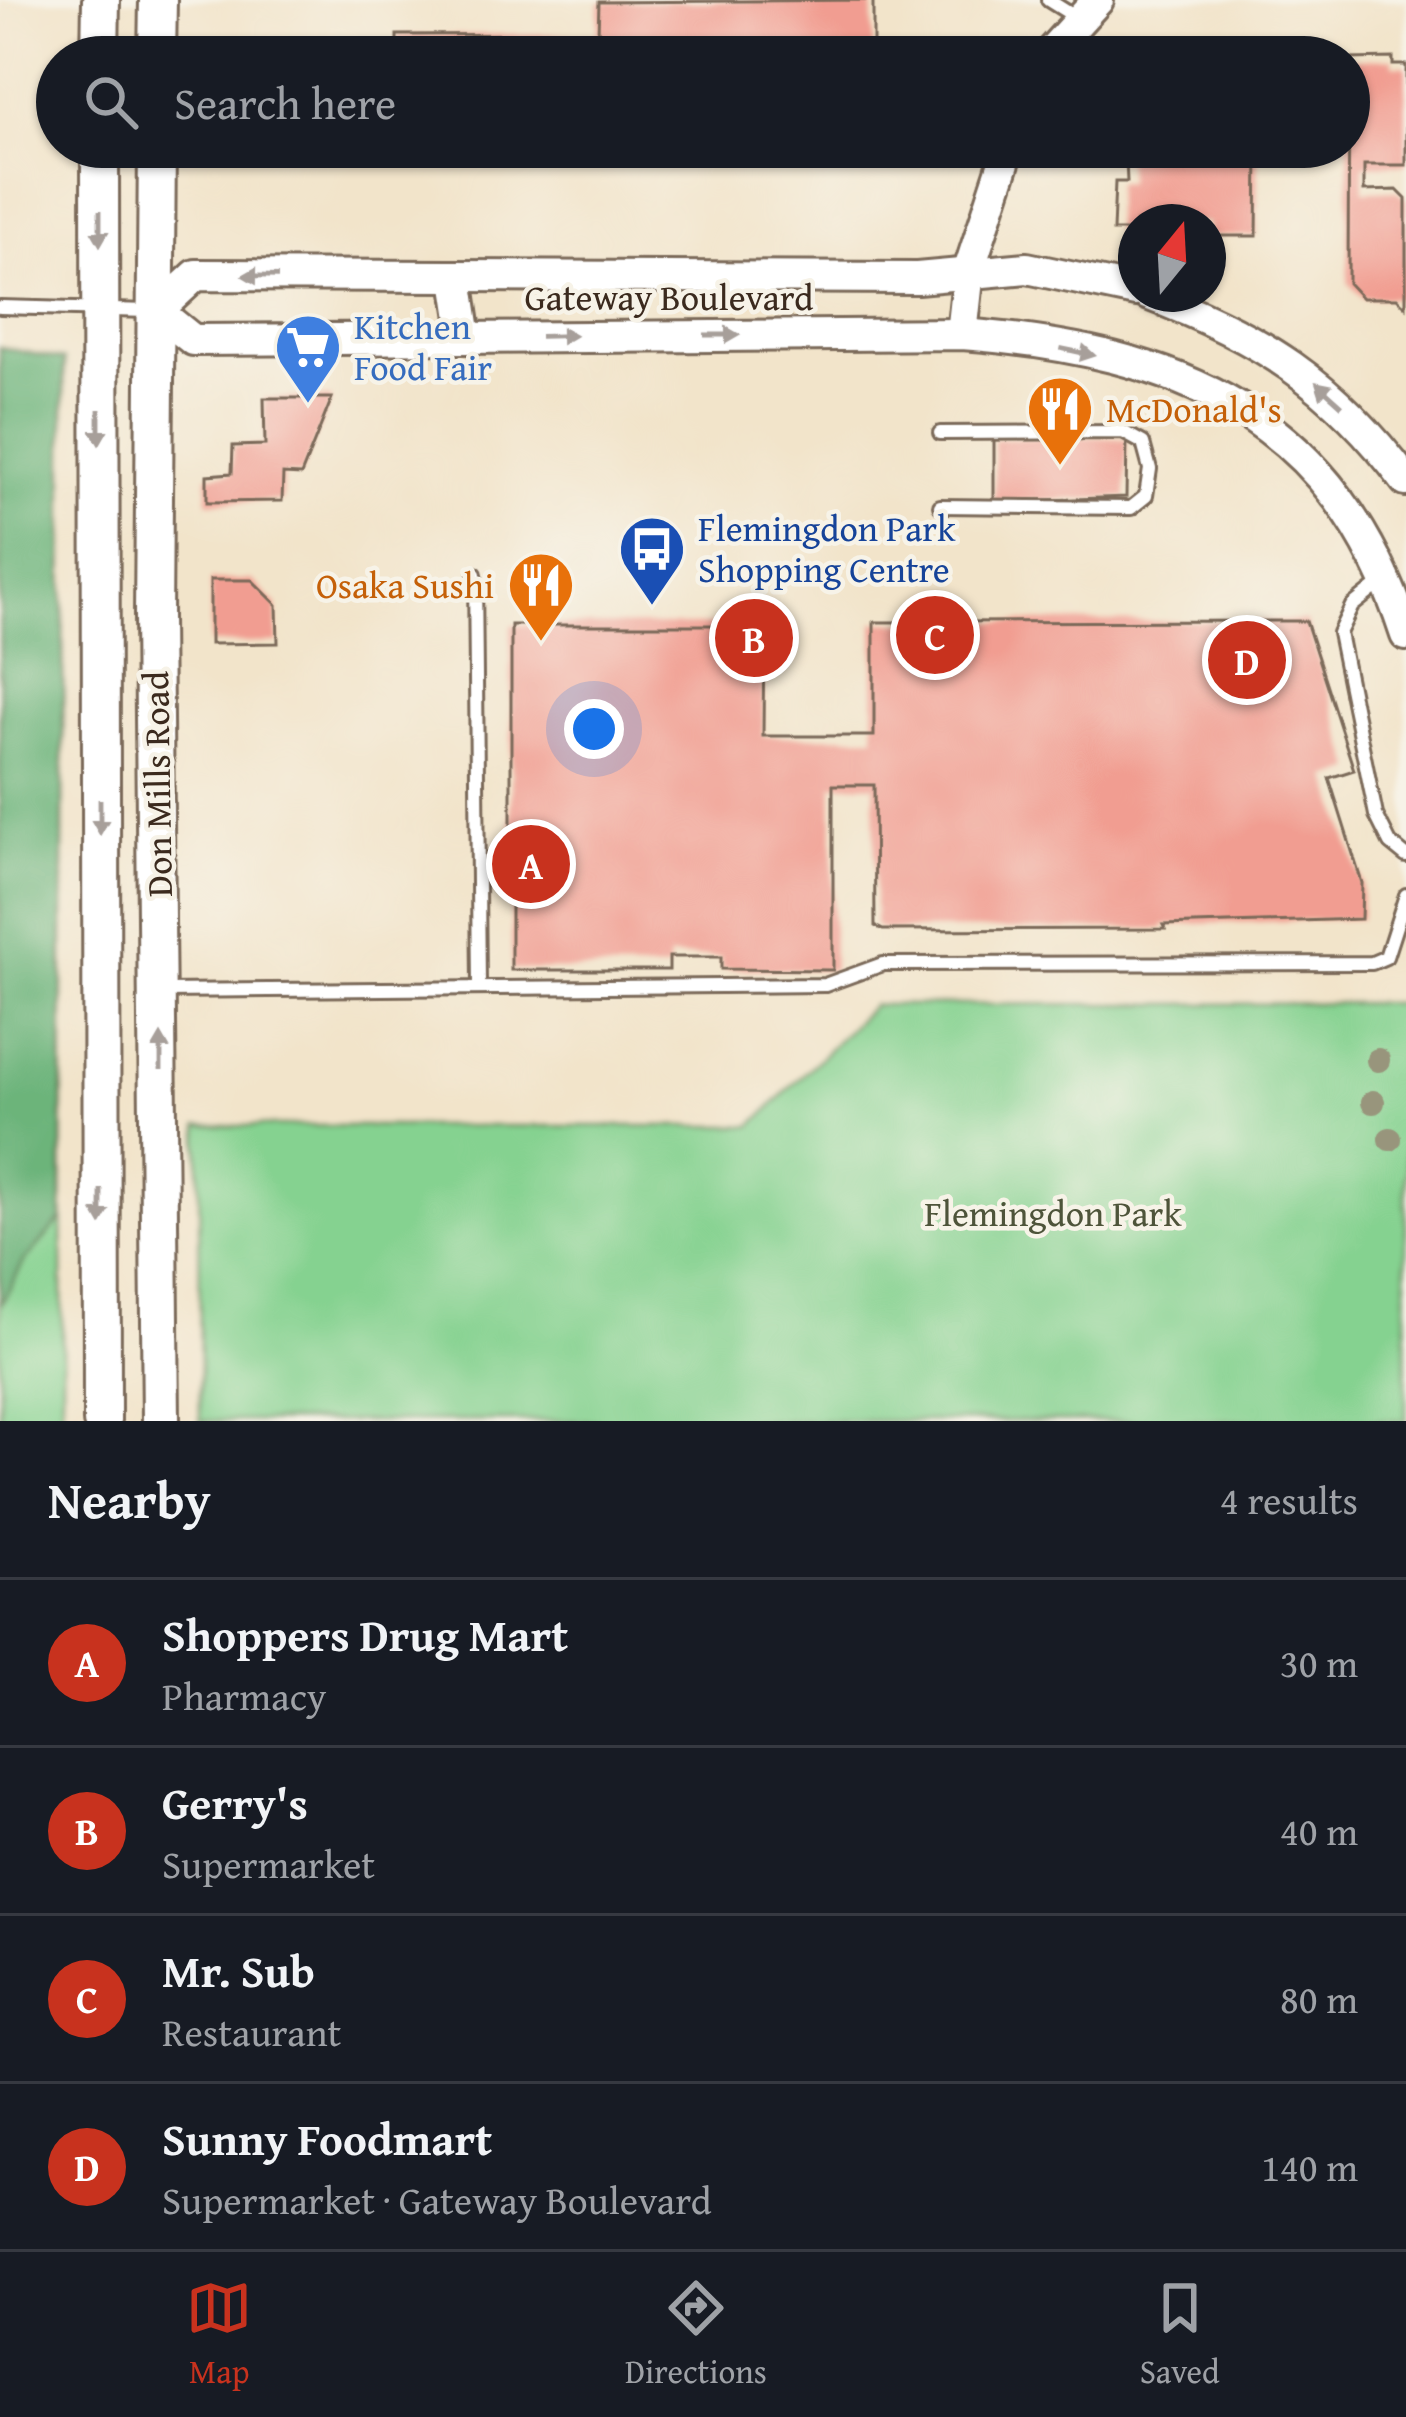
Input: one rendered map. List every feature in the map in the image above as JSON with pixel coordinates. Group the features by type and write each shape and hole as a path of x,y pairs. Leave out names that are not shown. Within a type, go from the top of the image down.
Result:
{"main road":[{"path":"100,0 100,36"},
{"path":"158,0 158,36"},
{"name":"Don Mills Road","path":"100,168 102,1421"},
{"name":"Don Mills Road","path":"157,168 153,617 161,1421"}],"street":[{"path":"1064,36 1087,9"},
{"path":"962,334 969,270 1002,168"},
{"name":"Gateway Boulevard","path":"1118,287 1054,271 969,270 917,278 196,275 157,311 194,340 962,334 1010,338 1160,370 1238,405 1309,461 1341,500 1389,579 1406,635"},
{"path":"457,278 466,338"},
{"path":"1194,312 1300,368 1373,437 1406,482"}],"lane":[{"path":"1048,0 1087,9"},
{"path":"0,307 157,311"},
{"path":"940,434 1123,433 1143,442 1150,469 1146,496 1131,508 940,506"},
{"path":"476,574 478,985"},
{"path":"1389,579 1364,592 1339,633 1376,815 1390,843 1406,856"},
{"path":"160,991 825,985 883,964 1372,963 1386,957 1406,895"}],"green space":[{"path":"0,347 64,360 62,1219 24,1262 0,1306"},
{"path":"0,360 64,360 62,1421 0,1421"},
{"name":"Flemingdon Park","path":"1406,1003 1406,1421 200,1421 199,1126 752,1126 873,1005"}],"building":[{"path":"873,0 873,36 397,36 598,34 599,2"},
{"path":"1393,58 1393,65 1406,65 1406,165 1370,165 1370,59"},
{"path":"1126,168 1258,168 1257,236 1226,236 1226,204 1118,204 1118,231 1113,231 1115,182 1127,182"},
{"path":"1349,168 1364,168 1364,191 1397,190 1406,199 1406,307 1397,298 1362,298 1348,283"},
{"path":"264,398 332,398 301,475 283,474 282,501 207,502 207,475 232,473 233,446 265,445"},
{"name":"McDonald's","path":"994,439 1127,439 1126,497 994,502"},
{"path":"210,580 252,580 277,605 278,643 210,644"},
{"path":"1306,621 1354,770 1329,778 1362,883 1361,919 1163,925 1165,929 883,930 875,926 874,785 833,785 833,970 721,969 721,957 669,957 669,970 511,970 511,625 764,625 763,736 874,736 874,622"}],"place":[{"name":"Kitchen Food Fair","path":"308,406"},
{"name":"McDonald's","path":"1060,468"},
{"name":"Flemingdon Park Shopping Centre","path":"652,608"},
{"name":"Mr. Sub","path":"935,635"},
{"name":"Gerry's","path":"754,638"},
{"name":"Osaka Sushi","path":"541,644"},
{"name":"Sunny Foodmart","path":"1247,660"},
{"name":"Shoppers Drug Mart","path":"531,864"}]}
